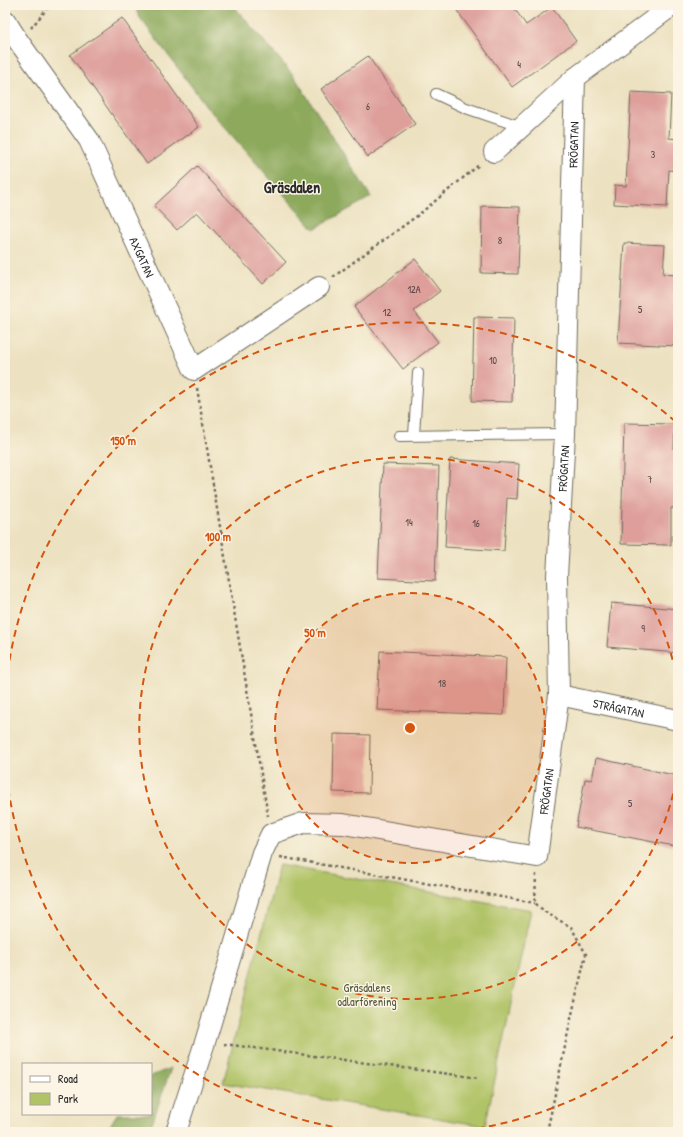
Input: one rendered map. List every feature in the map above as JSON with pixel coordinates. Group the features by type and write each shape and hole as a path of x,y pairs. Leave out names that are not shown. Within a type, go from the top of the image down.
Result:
{"street":[{"path":"494,152 575,78 673,5"},
{"name":"AXGATAN","path":"5,20 89,140 194,370"},
{"name":"FRÖGATAN","path":"537,857 559,695 557,576 565,434 575,78"},
{"path":"194,370 319,287"},
{"name":"STRÅGATAN","path":"559,695 678,720"},
{"path":"176,1132 262,854 271,834 303,823 343,824 537,857"}],"lane":[{"path":"436,94 466,108 522,127"},
{"path":"414,436 418,373"},
{"path":"399,436 565,434"}],"path":[{"path":"19,42 50,5"},
{"path":"319,287 417,216 494,152"},
{"path":"194,370 271,834"},
{"path":"262,854 535,903 546,912 571,927 586,954 570,1023 548,1132"},
{"path":"535,903 537,857"},
{"path":"205,1042 478,1078"}],"green space":[{"path":"135,5 233,5 294,76 371,197 314,229 207,107 138,15"},
{"name":"Gräsdalens odlarförening","path":"279,865 531,910 485,1126 223,1083"},
{"path":"171,1068 149,1132 106,1132 116,1115 152,1115 152,1076"}],"building":[{"path":"453,5 512,5 526,25 552,7 576,41 512,87"},
{"path":"122,18 199,127 147,164 70,55"},
{"path":"368,56 415,124 368,157 321,89"},
{"path":"631,92 671,94 669,138 678,139 678,171 669,170 667,207 614,204 615,185 626,186"},
{"path":"197,166 286,262 263,284 197,212 177,230 154,206"},
{"path":"482,206 520,207 518,274 481,273"},
{"path":"624,243 665,245 663,274 678,275 678,346 618,343"},
{"path":"415,259 440,291 414,311 438,342 403,369 354,307"},
{"path":"474,317 514,318 512,402 472,401"},
{"path":"624,423 675,424 674,449 678,449 678,508 671,508 671,545 621,544"},
{"path":"450,459 519,464 517,499 507,498 504,551 445,547"},
{"path":"383,464 439,466 435,581 378,578"},
{"path":"611,603 678,609 678,653 607,647"},
{"path":"380,651 506,657 504,715 377,710"},
{"path":"334,734 370,735 369,793 333,792"},
{"path":"596,758 678,776 678,826 674,846 576,827 585,779 592,780"}],"district":[{"name":"Gräsdalen","path":"292,187"}]}
